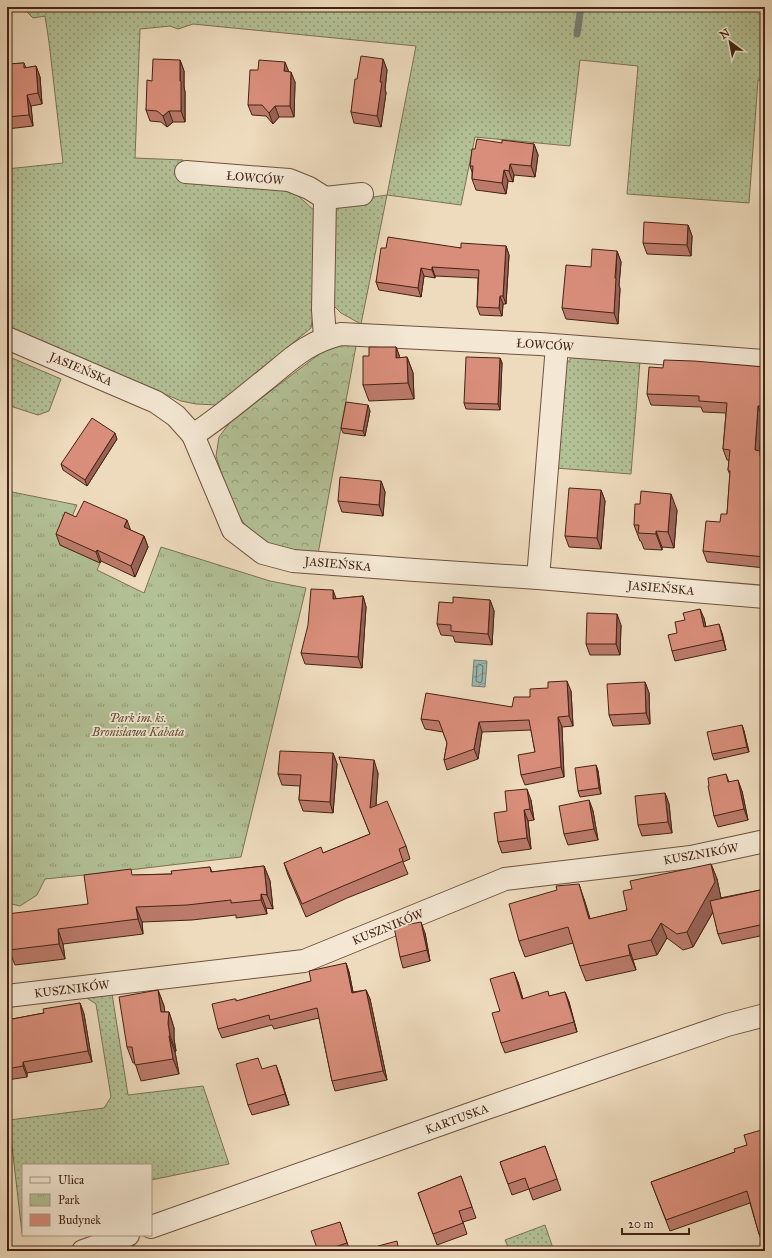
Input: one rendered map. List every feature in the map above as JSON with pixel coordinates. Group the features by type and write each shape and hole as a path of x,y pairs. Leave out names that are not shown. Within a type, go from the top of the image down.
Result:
{"street":[{"name":"ŁOWCÓW","path":"186,172 289,180 309,188 325,198"},
{"path":"325,337 322,310 325,198 362,194"},
{"name":"ŁOWCÓW","path":"193,435 217,419 306,347 325,337 341,334 557,346 765,361"},
{"name":"JASIEŃSKA","path":"7,338 156,402 176,416 193,435 233,530 263,553 293,561 538,578 765,597"},
{"path":"538,578 557,346"},
{"name":"KUSZNIKÓW","path":"7,996 304,961 505,879 691,858 765,841"},
{"name":"KARTUSKA","path":"152,1227 727,1025 765,1015"},
{"path":"83,1251 125,1236"}],"green space":[{"path":"7,7 765,7 765,80 758,80 749,203 627,194 638,66 580,60 570,146 475,137 461,205 387,195 416,46 193,24 178,29 170,26 140,29 135,158 183,160 182,178 279,189 296,194 317,213 314,309 311,328 217,405 196,404 181,401 7,326 7,169 63,163 45,16 33,18 26,11 7,10"},
{"path":"387,195 361,324 341,313 328,300 332,210 346,201"},
{"path":"345,344 356,346 318,554 272,546 252,536 231,503 216,456 219,437 231,421 322,352"},
{"path":"7,356 61,379 49,411 38,415 7,405"},
{"path":"572,357 640,361 631,474 556,468 563,368"},
{"name":"Park im. ks. Bronisława Kabata","path":"7,491 77,505 60,545 100,563 97,570 144,593 161,547 270,581 306,588 241,857 45,879 37,895 20,906 7,903"},
{"path":"112,994 128,1095 203,1086 229,1164 152,1180 152,1164 22,1164 22,1233 9,1120 104,1108 111,1097 96,1004 87,998"},
{"path":"545,1225 554,1251 510,1251 505,1240"}],"water":[{"path":"474,660 487,661 485,687 472,686"}],"building":[{"path":"361,56 383,59 380,82 382,82 377,116 351,112 355,79 357,79"},
{"path":"153,59 180,60 181,111 169,111 163,116 157,111 146,110 147,80 152,81"},
{"path":"259,60 285,62 284,71 291,72 290,106 275,106 269,113 262,105 248,105 250,70 258,70"},
{"path":"24,63 24,68 36,66 38,93 27,95 29,115 7,117 7,64"},
{"path":"477,139 502,143 502,140 534,144 531,166 510,164 509,171 504,170 502,183 472,179 473,166 470,166 472,149 475,149"},
{"path":"644,222 688,225 687,245 643,243"},
{"path":"388,237 461,248 461,243 506,246 503,296 500,296 499,308 477,307 479,270 432,267 432,270 421,268 418,288 376,282 381,248 386,248"},
{"path":"592,249 617,251 614,313 562,308 566,265 591,267"},
{"path":"369,347 396,347 396,358 407,357 408,383 363,385 363,356 369,356"},
{"path":"466,357 500,358 498,404 464,403"},
{"path":"664,360 765,367 765,406 758,406 755,450 760,451 760,456 765,456 765,557 703,551 706,521 720,522 721,514 727,514 730,450 723,449 727,403 699,401 699,396 647,394 649,367 663,368"},
{"path":"346,402 368,405 363,431 341,428"},
{"path":"92,418 115,433 85,480 61,464"},
{"path":"340,477 381,481 379,505 338,501"},
{"path":"569,488 601,490 597,538 565,536"},
{"path":"641,491 671,494 668,532 656,531 656,534 638,533 639,525 634,525 635,504 640,504"},
{"path":"84,501 127,520 124,527 144,536 131,566 97,550 96,552 56,534 65,512 76,517"},
{"path":"311,589 333,590 333,599 363,596 358,657 301,653 308,625"},
{"path":"453,597 490,600 488,634 451,631 451,625 437,624 439,602 453,603"},
{"path":"700,609 704,627 719,624 723,640 672,651 668,635 677,633 675,622 685,620 683,613"},
{"path":"587,613 617,614 616,644 586,644"},
{"path":"567,681 569,716 558,717 561,767 521,775 518,755 535,752 529,720 479,722 474,749 444,760 447,743 439,721 421,719 426,693 512,707 514,697 530,697 530,689 548,688 548,682"},
{"path":"645,682 646,713 609,715 607,684"},
{"path":"742,725 747,747 712,754 707,732"},
{"path":"280,751 333,753 330,802 299,800 301,775 278,774"},
{"path":"339,757 374,760 370,808 387,801 406,846 399,849 403,861 302,904 284,863 321,847 323,853 370,834"},
{"path":"596,765 599,788 578,791 575,768"},
{"path":"726,774 728,782 738,780 744,809 714,816 708,786 708,778"},
{"path":"527,789 530,809 524,810 527,838 498,842 494,813 507,811 505,791"},
{"path":"665,793 668,822 638,825 635,796"},
{"path":"589,800 594,829 564,834 559,806"},
{"path":"711,864 715,882 687,932 677,934 661,923 651,940 628,945 630,955 580,966 568,927 519,941 509,904 557,890 556,886 579,884 589,919 627,910 623,891 632,889 630,881"},
{"path":"264,866 267,895 261,894 261,900 231,903 231,900 187,905 136,907 138,919 58,929 59,944 9,950 7,914 88,904 84,875 131,869 132,875 172,874 171,871 210,867 211,872"},
{"path":"765,889 765,924 718,934 710,901"},
{"path":"421,922 427,950 400,957 394,927"},
{"path":"346,963 352,993 366,990 383,1071 332,1081 317,1008 270,1020 269,1015 218,1029 212,1004 234,999 236,999 236,1001 311,981 309,971"},
{"path":"514,972 522,999 548,991 549,996 565,992 574,1022 501,1043 492,1013 500,1011 490,979"},
{"path":"158,990 161,1012 169,1012 169,1036 173,1059 135,1065 132,1047 127,1047 119,997"},
{"path":"80,1003 88,1051 23,1062 23,1066 7,1069 7,1020 44,1013 43,1009"},
{"path":"258,1058 262,1069 276,1065 285,1094 248,1105 236,1064"},
{"path":"765,1129 765,1232 759,1234 747,1191 666,1220 651,1182 735,1152 734,1149 747,1145 744,1135"},
{"path":"545,1146 557,1179 529,1189 525,1178 508,1184 500,1162"},
{"path":"461,1176 472,1207 459,1211 463,1223 433,1234 418,1193"},
{"path":"340,1222 347,1243 318,1251 311,1231"},
{"path":"397,1241 399,1251 379,1251 378,1246"}],"waterway":[{"path":"577,34 581,7"}]}
